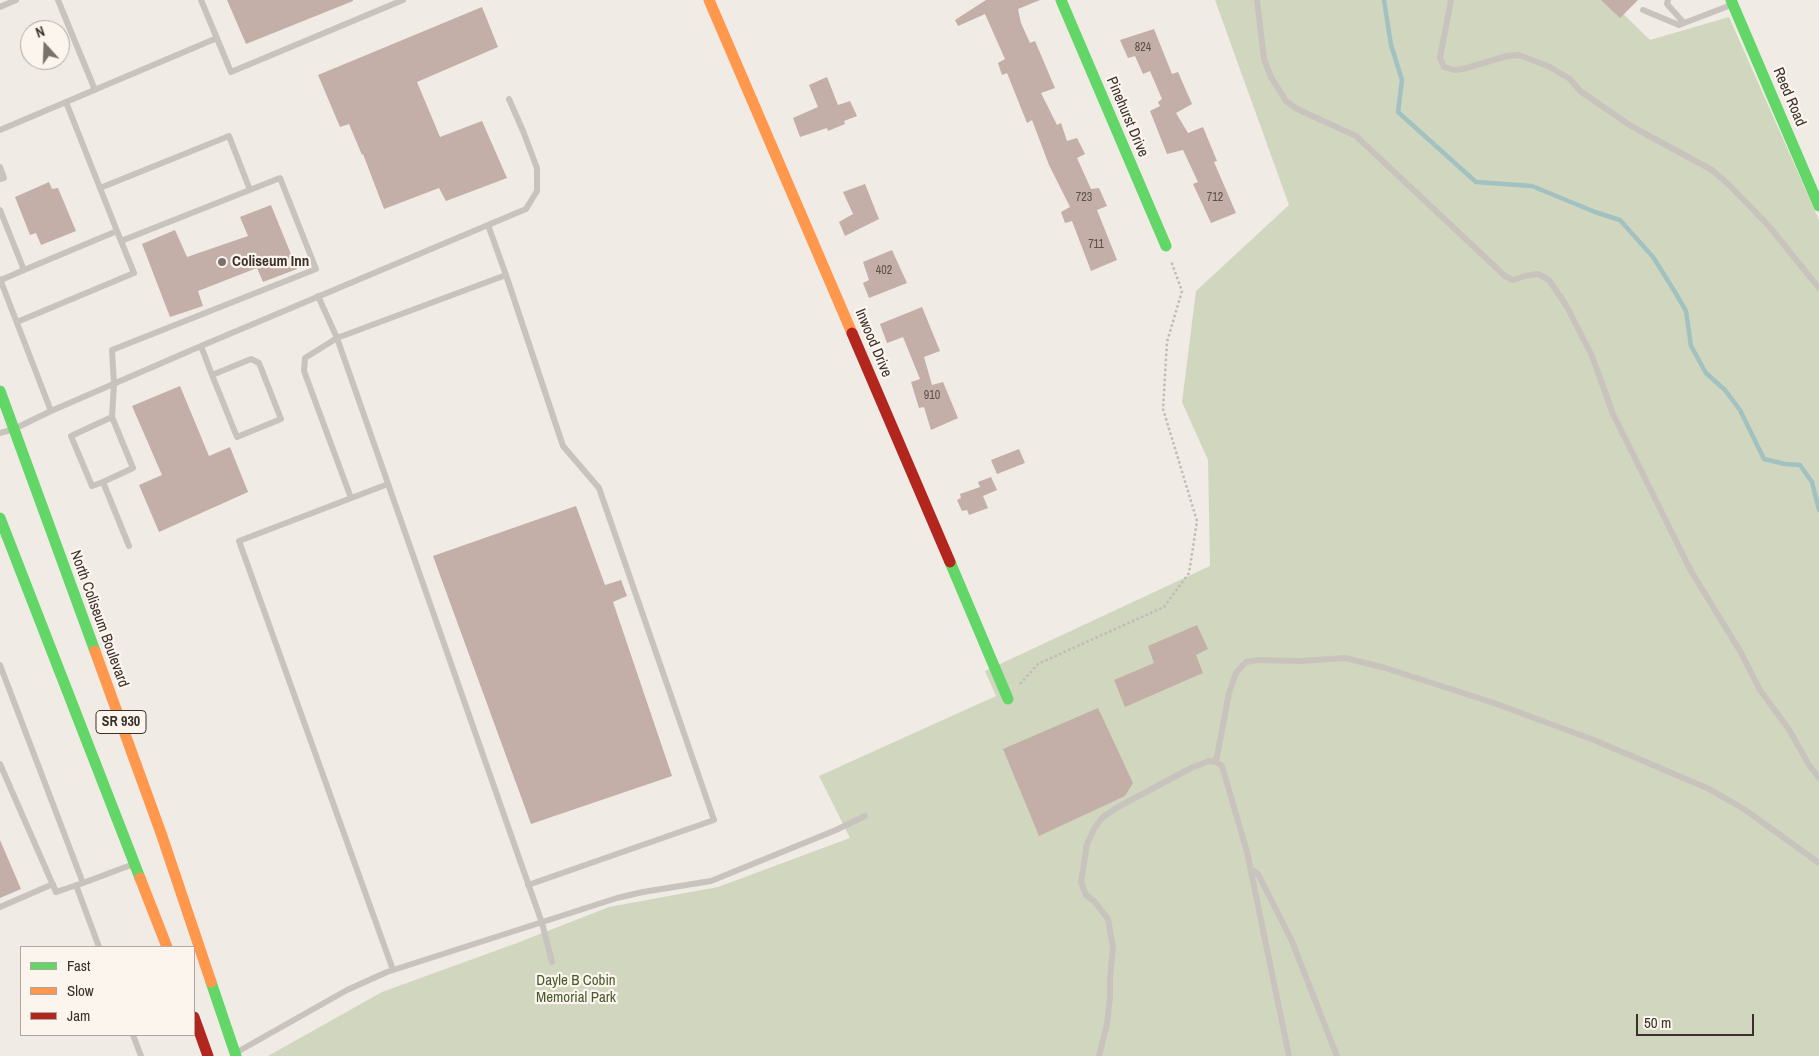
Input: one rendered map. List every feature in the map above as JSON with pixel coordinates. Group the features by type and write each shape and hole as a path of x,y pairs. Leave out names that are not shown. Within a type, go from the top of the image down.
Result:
{"main road":[{"name":"Inwood Drive","path":"710,0 1008,699"},
{"name":"Pinehurst Drive","path":"1061,0 1166,246"},
{"name":"Reed Road","path":"1732,2 1819,206"},
{"name":"North Coliseum Boulevard","path":"0,391 161,833 235,1055"},
{"name":"SR 930","path":"0,518 167,946"},
{"path":"195,1020 208,1056"}],"lane":[{"path":"0,7 16,0"},
{"path":"58,0 94,90"},
{"path":"201,0 231,72 404,0"},
{"path":"1257,0 1264,59 1271,77 1286,101 1297,109 1356,136 1505,276 1513,280 1538,274 1549,280 1566,305 1592,356 1613,414 1691,571 1740,651 1760,690 1788,728 1819,778"},
{"path":"1451,0 1440,58 1444,67 1454,70 1463,69 1507,56 1519,55 1557,71 1570,79 1580,91 1630,126 1718,175 1768,225 1819,288"},
{"path":"1668,0 1667,4 1684,23"},
{"path":"1643,10 1679,25 1732,2"},
{"path":"0,130 216,38"},
{"path":"0,433 14,429 201,346 526,209 537,192 537,168 509,99"},
{"path":"16,322 134,273 66,102"},
{"path":"100,188 229,136 250,190"},
{"path":"0,167 4,178 0,179"},
{"path":"112,417 71,436 92,486 133,468 112,417 114,384 112,350 316,269 280,178 121,241"},
{"path":"0,210 24,270"},
{"path":"488,225 563,446 599,488 714,820 528,885"},
{"path":"51,411 0,279 117,231"},
{"path":"351,498 304,371 305,358 337,338 506,276"},
{"path":"318,296 337,338 542,923 552,962"},
{"path":"201,346 212,375 237,437 282,419 259,363 251,359 212,375"},
{"path":"103,482 129,546"},
{"path":"388,484 239,541 393,970"},
{"path":"1216,762 1229,693 1236,673 1246,662 1258,660 1345,658 1382,667 1491,702 1594,740 1692,781 1744,809 1819,863"},
{"path":"0,665 2,679 83,882"},
{"path":"1099,1056 1109,1006 1113,947 1108,919 1094,901 1086,895 1081,882 1087,844 1099,822 1118,807 1191,768 1209,761 1216,762 1222,766 1248,852 1289,1056"},
{"path":"0,764 56,892 134,863"},
{"path":"235,1055 346,990 393,970 617,898 711,881 836,830 865,816"},
{"path":"1251,869 1258,874 1291,939 1337,1056"},
{"path":"0,907 53,884"},
{"path":"76,885 98,946"},
{"path":"133,1036 142,1056"}],"path":[{"path":"1008,699 1038,664 1164,607 1189,573 1197,521 1163,409 1167,342 1182,291 1166,246"}],"green space":[{"name":"Dayle B Cobin Memorial Park","path":"1215,0 1609,0 1650,40 1729,17 1819,220 1819,1056 268,1056 382,992 609,907 718,887 850,838 819,776 996,696 985,671 1210,566 1208,460 1182,402 1196,291 1289,205"}],"building":[{"path":"227,0 353,0 353,1 246,44"},
{"path":"986,0 1040,0 1018,9 1021,23 1030,43 1035,41 1055,88 1041,93 1057,125 1061,123 1067,141 1077,138 1085,154 1077,158 1091,189 1099,188 1107,206 1097,210 1117,260 1091,271 1072,221 1065,223 1061,212 1070,207 1049,165 1032,120 1027,123 1007,73 1002,75 998,63 1005,59 985,14 958,26 955,20"},
{"path":"1601,0 1638,0 1620,18"},
{"path":"482,7 498,47 417,82 440,137 482,121 507,178 446,201 439,188 384,209 363,154 349,124 340,127 318,75"},
{"path":"1154,29 1172,74 1178,72 1192,104 1176,113 1188,133 1203,127 1217,161 1214,162 1236,213 1211,223 1193,184 1198,182 1183,150 1167,154 1150,111 1160,106 1158,102 1162,99 1150,71 1143,74 1135,56 1128,58 1120,40"},
{"path":"827,77 838,105 850,101 857,116 844,121 845,124 828,131 827,128 800,137 793,118 818,107 809,85"},
{"path":"49,182 52,189 58,188 76,231 41,245 36,233 30,235 15,197"},
{"path":"865,184 879,219 845,236 839,222 853,214 843,192"},
{"name":"Coliseum Inn","path":"271,205 297,269 263,282 257,268 198,291 203,306 170,317 142,244 175,230 187,257 248,236 240,217"},
{"path":"892,250 907,283 869,298 863,283 869,280 863,262"},
{"path":"922,307 940,351 924,357 932,385 943,382 958,418 931,430 924,407 919,408 911,382 920,379 903,337 887,343 880,324"},
{"path":"180,386 209,456 230,447 248,492 159,532 139,485 162,475 132,406"},
{"path":"1019,449 1025,463 997,474 991,460"},
{"path":"991,477 997,490 983,496 988,508 969,515 967,510 962,511 957,500 961,498 960,494 980,487 978,482"},
{"path":"576,506 605,585 621,580 627,596 613,602 672,776 531,824 433,556"},
{"path":"1197,625 1208,649 1196,655 1203,673 1125,707 1114,680 1154,663 1148,646"},
{"path":"1098,708 1133,783 1125,796 1039,836 1003,749"},
{"path":"0,840 21,889 0,898"}],"waterway":[{"path":"1384,0 1391,45 1402,80 1398,112 1476,182 1532,186 1595,212 1620,220 1653,257 1675,292 1686,311 1691,346 1706,373 1725,390 1740,410 1764,459 1800,465 1812,482 1819,510"}],"traffic: fast":[{"path":"1061,0 1166,246"},
{"path":"1731,0 1819,206"},
{"path":"0,391 95,651"},
{"path":"0,518 140,878"},
{"path":"950,562 1008,699"},
{"path":"211,982 236,1056"}],"traffic: slow":[{"path":"709,0 852,333"},
{"path":"95,651 161,833 211,982"},
{"path":"140,878 167,946"}],"traffic: jam":[{"path":"852,333 950,562"},
{"path":"195,1020 208,1056"}],"place":[{"name":"Coliseum Inn","path":"222,262"}]}
